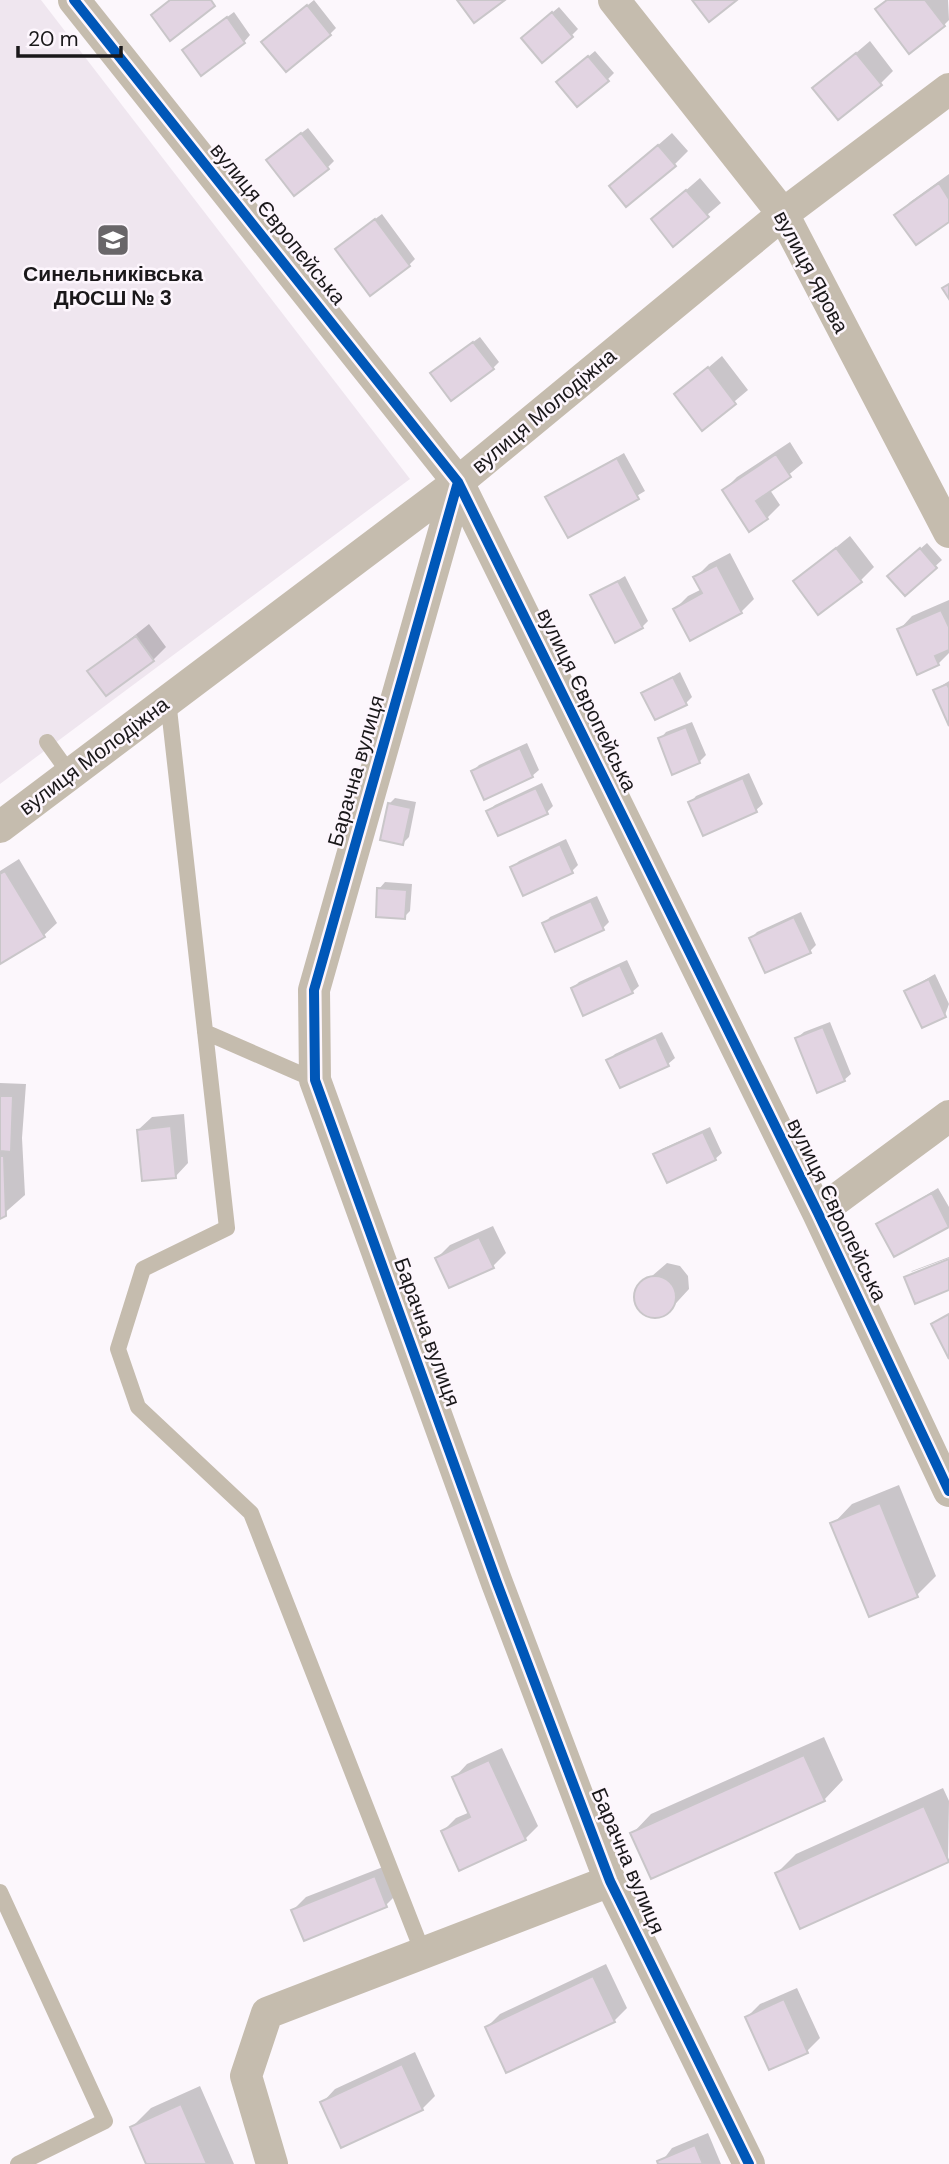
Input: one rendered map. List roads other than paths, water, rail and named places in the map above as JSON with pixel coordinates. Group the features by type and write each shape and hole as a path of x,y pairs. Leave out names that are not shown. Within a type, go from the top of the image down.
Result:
{"street":[{"name":"вулиця Європейська","path":"74,0 458,482 818,1213 949,1491"},
{"name":"вулиця Ярова","path":"614,0 783,214 949,532"},
{"name":"вулиця Молодіжна","path":"0,827 458,482 783,214 949,89"},
{"name":"Барачна вулиця","path":"458,482 314,990 314,1080 497,1583 610,1881 749,2164"},
{"path":"818,1213 949,1116"},
{"path":"272,2164 246,2076 267,2013 610,1881"}],"lane":[{"path":"168,700 228,1228 143,1269 118,1349 138,1407 251,1513 423,1953"},
{"path":"47,743 70,774"},
{"path":"205,1032 314,1080"},
{"path":"0,1892 105,2121 18,2164"}],"place":[{"name":"Синельниківська ДЮСШ № 3","path":"113,240"}]}
